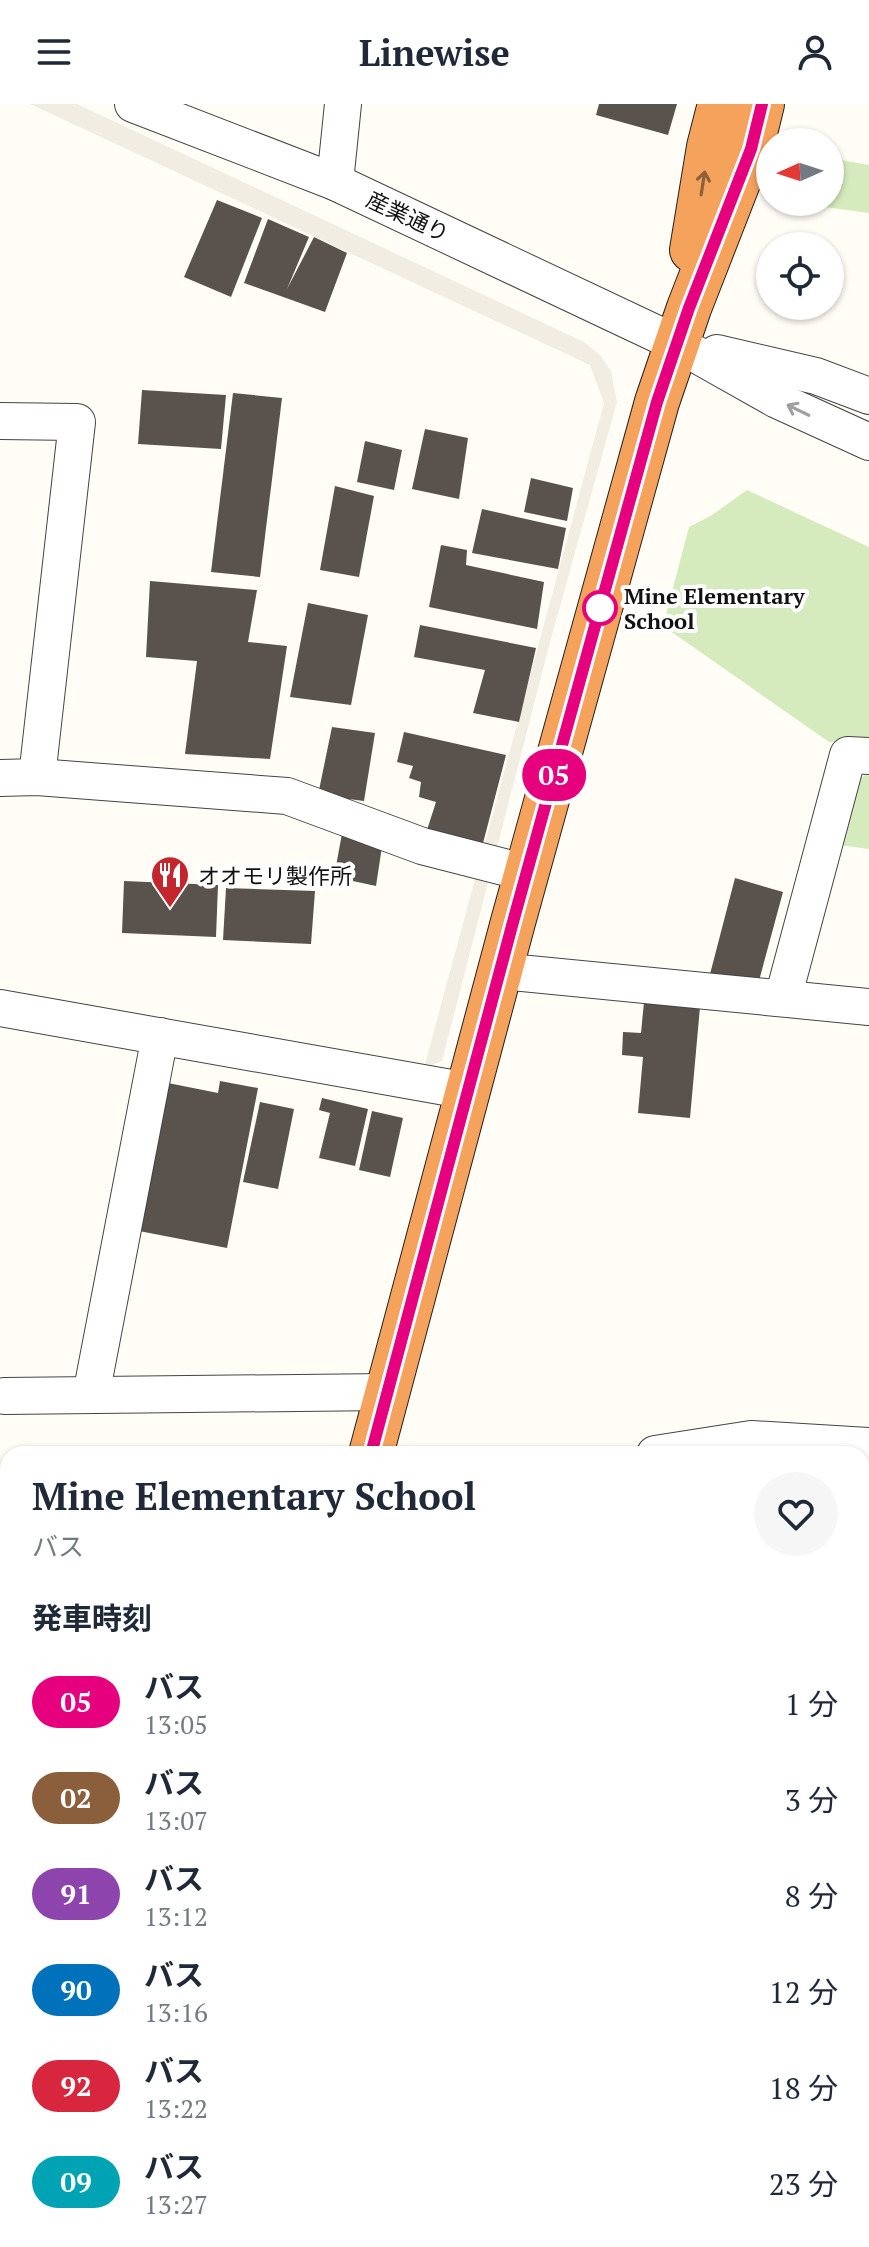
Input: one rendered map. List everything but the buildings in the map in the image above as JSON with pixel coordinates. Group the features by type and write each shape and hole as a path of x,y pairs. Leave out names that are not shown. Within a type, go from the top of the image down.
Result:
{"highway":[{"path":"676,343 709,147 720,104"},
{"path":"373,1446 657,402 676,343 751,149 762,104"}],"street":[{"name":"産業通り","path":"133,104 335,182 676,343 777,400 869,442"},
{"path":"335,182 343,104"},
{"name":"産業通り","path":"676,343 816,376 869,396"},
{"path":"0,421 77,422 37,777"},
{"path":"783,998 848,755 869,756"},
{"path":"0,778 37,777 287,796 422,846 527,873"},
{"path":"500,971 869,1007"},
{"path":"0,1008 468,1091"},
{"path":"91,1395 160,1036"},
{"path":"4,1396 387,1392"},
{"path":"706,1446 751,1439 869,1446"}],"green space":[{"path":"844,161 869,165 869,213 844,210"},
{"path":"747,490 869,547 869,743 829,742 663,626 689,527"},
{"path":"865,775 869,776 869,849 839,845 854,784"}],"shaded area":[{"path":"30,104 77,104 584,342 600,355 611,371 617,402 549,646 442,1061 425,1064 604,403 590,365"}],"bus line":[{"name":"05","path":"373,1446 513,922 657,402 689,308 751,149 762,104"}],"place":[{"name":"Mine Elementary School","path":"600,608"},
{"name":"オオモリ製作所","path":"170,909"}]}
